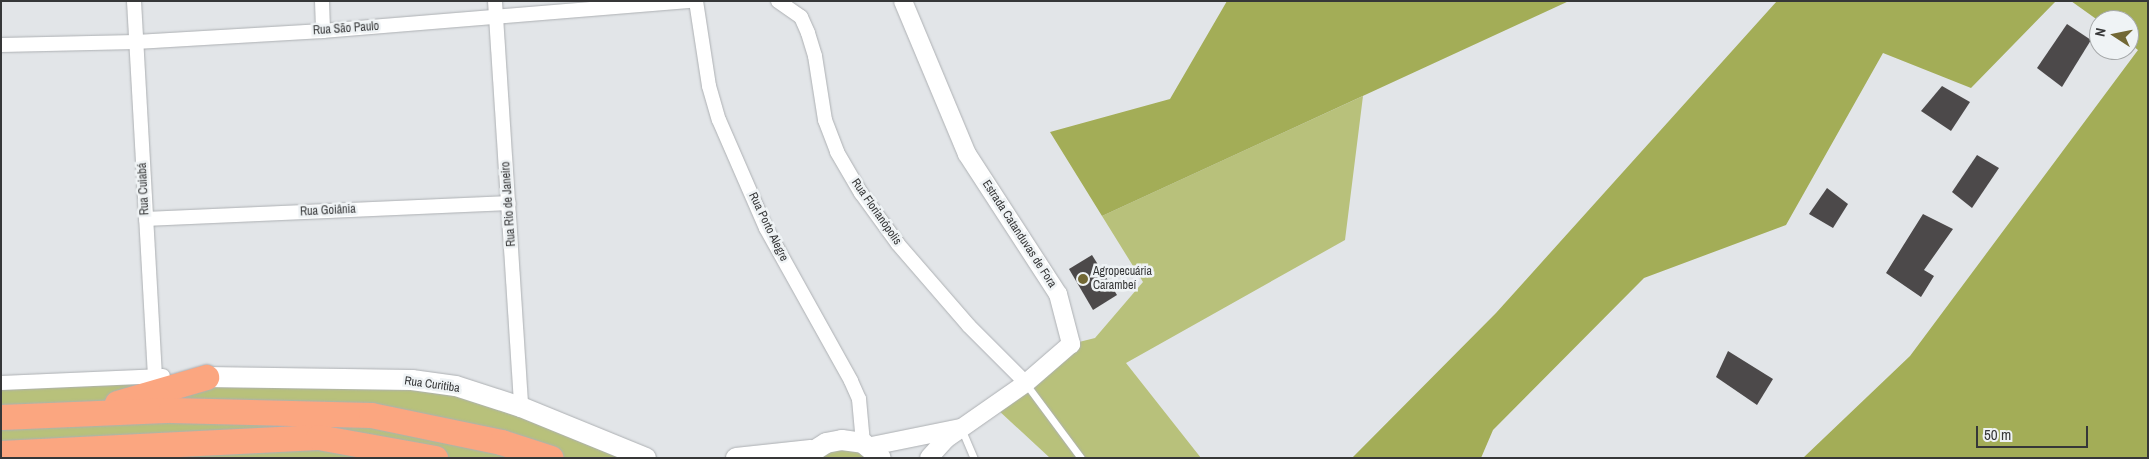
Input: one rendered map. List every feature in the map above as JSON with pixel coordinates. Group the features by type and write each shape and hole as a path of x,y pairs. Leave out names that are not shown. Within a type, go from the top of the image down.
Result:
{"highway":[{"path":"81,414 206,378"},
{"path":"1,417 171,410 371,415 517,446 551,458"},
{"path":"1,454 318,437 435,458"},
{"path":"1,454 49,458"}],"main road":[{"name":"Rua Curitiba","path":"206,378 412,380 456,386 521,407 646,458"},
{"path":"736,458 807,454 826,442 842,440 870,449"}],"street":[{"name":"Rua Cuiabá","path":"134,1 155,376"},
{"path":"322,1 323,31"},
{"name":"Rua Rio de Janeiro","path":"495,1 521,407"},
{"name":"Rua São Paulo","path":"1,45 136,42 323,31 691,1"},
{"name":"Rua Porto Alegre","path":"696,1 709,86 719,120 766,228 851,380 859,399 870,449"},
{"name":"Estrada Catanduvas de Fora","path":"903,1 967,154 1058,294 1071,344 1026,383 961,428"},
{"name":"Rua Florianópolis","path":"783,4 801,17 808,33 816,56 825,120 837,152 861,193 898,244 969,326 1026,383"},
{"name":"Rua Goiânia","path":"146,219 509,203"},
{"path":"1,383 155,376 206,378"},
{"path":"870,449 961,428"},
{"path":"929,458 961,428"}],"lane":[{"path":"1026,383 1081,458"},
{"path":"961,428 974,458"}],"green space":[{"path":"1227,1 1569,1 1102,216 1050,132 1170,99"},
{"path":"1777,1 2056,1 1971,88 1883,53 1786,225 1644,278 1493,430 1481,458 1352,458 1496,313"},
{"path":"2071,1 2148,1 2148,458 1803,458 1910,356 2131,60 2139,60 2139,10 2089,10 2089,14"},
{"path":"1363,96 1345,240 1126,363 1201,458 1050,458 997,409 1071,344 1095,338 1143,282 1102,216"},
{"path":"412,380 646,458 1,458 1,383"},
{"path":"830,443 878,458 806,458"}],"building":[{"path":"2067,24 2089,39 2089,43 2062,87 2037,68"},
{"path":"1942,86 1970,102 1951,131 1921,111"},
{"path":"1977,155 1999,168 1972,208 1952,192"},
{"path":"1827,188 1848,204 1833,228 1809,214"},
{"path":"1923,214 1953,229 1924,270 1934,276 1921,297 1886,273"},
{"path":"1092,255 1117,295 1093,310 1069,269"},
{"path":"1728,351 1773,379 1757,405 1716,377"}],"place":[{"name":"Agropecuária Carambeí","path":"1083,279"}]}
